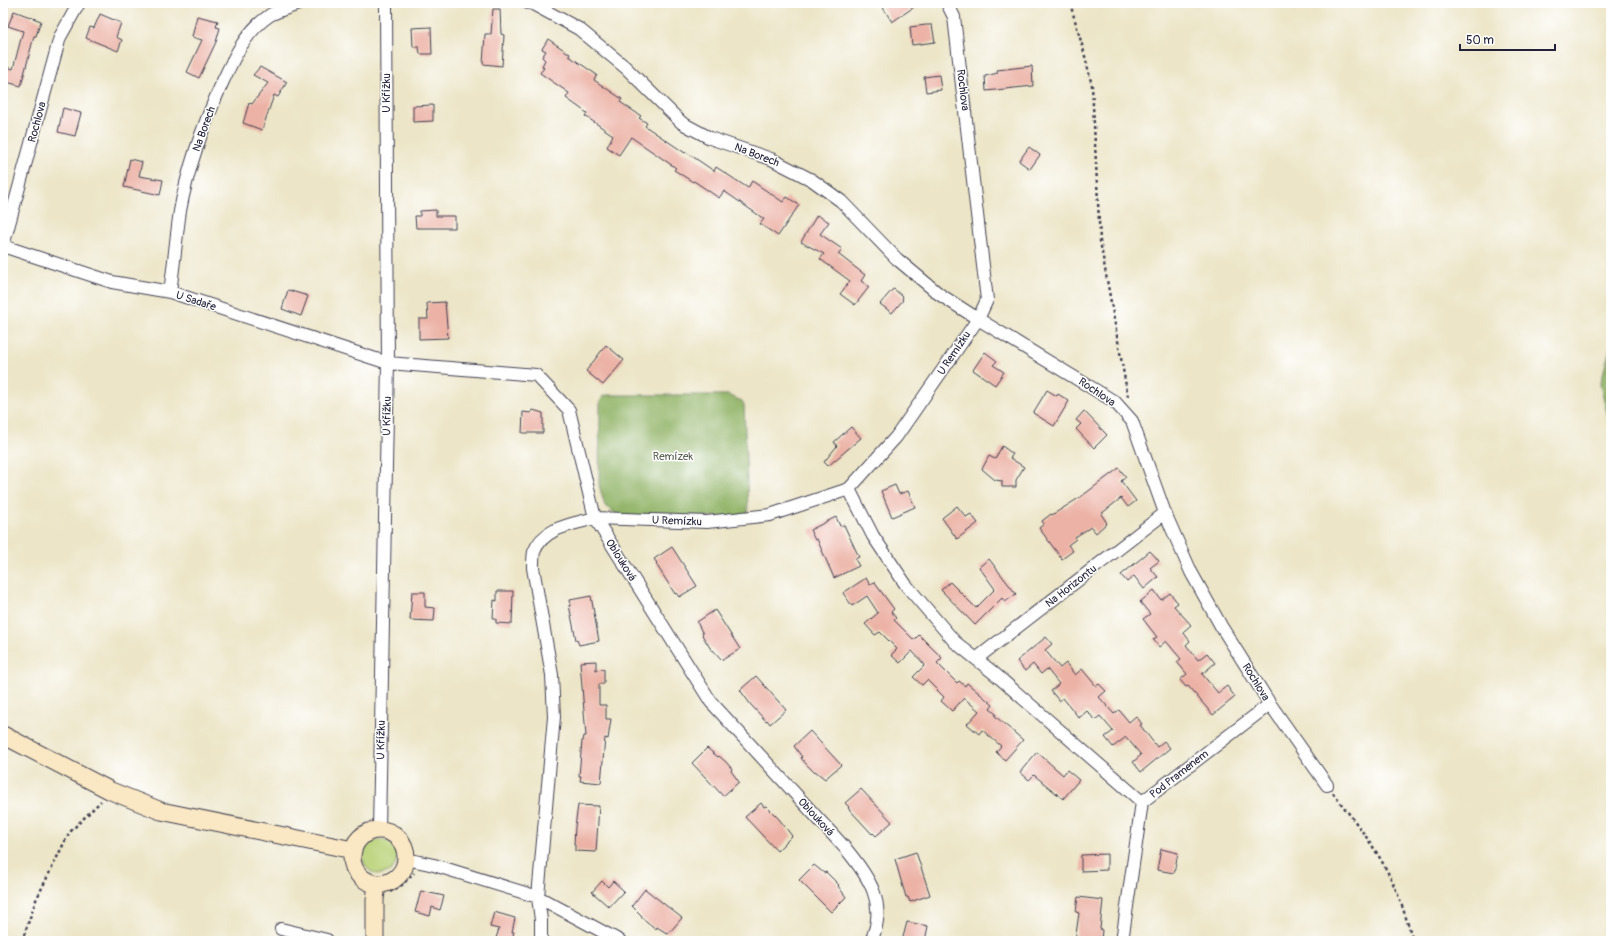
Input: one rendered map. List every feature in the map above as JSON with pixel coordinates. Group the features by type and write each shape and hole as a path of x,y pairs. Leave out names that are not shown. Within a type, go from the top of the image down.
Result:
{"street":[{"name":"Rochlova","path":"3,246 60,37 79,3"},
{"name":"Na Borech","path":"170,292 180,210 190,165 205,120 237,51 251,33 270,15 301,3"},
{"name":"U Křížku","path":"379,830 388,363 386,3"},
{"name":"Na Borech","path":"528,3 534,4 579,29 625,67 682,123 710,138 771,159 812,180 841,201 897,259 939,294 978,319"},
{"name":"Rochlova","path":"947,3 954,17 987,300 978,319 1115,402 1132,421 1166,513 1191,572 1221,626 1270,704 1327,785"},
{"name":"U Sadaře","path":"3,246 112,282 170,292 388,363"},
{"name":"U Remízku","path":"595,518 708,522 763,516 850,489 896,437 978,319"},
{"path":"388,363 536,375 569,410 595,518 556,529 544,537 534,552 533,568 552,675 554,717 538,897 541,920 541,941"},
{"path":"850,489 872,536 906,585 955,642 1142,802"},
{"name":"Na Horizontu","path":"976,659 1166,513"},
{"name":"Oblouková","path":"595,518 711,702 846,849 864,871 875,893 877,917 871,941"},
{"name":"Pod Pramenem","path":"1122,941 1142,802 1270,704"},
{"path":"3,735 111,791 161,811 353,850"},
{"path":"382,890 357,873 352,858 353,850 363,835 370,831 379,830 388,831 396,836 402,842 411,865"},
{"path":"375,941 375,900 382,890 384,883 397,877 411,865 434,865 538,897 620,941"},
{"path":"280,929 303,938 327,940"}],"path":[{"path":"1070,3 1092,86 1100,241 1128,399"},
{"path":"1327,785 1362,832 1386,869 1407,918 1413,941"},
{"path":"22,941 36,900 69,833 111,791"},
{"path":"382,890 402,885 411,865"}],"green space":[{"path":"1611,345 1611,429 1600,385"},
{"name":"Remízek","path":"728,395 742,401 744,405 748,511 744,517 619,516 605,506 599,485 600,402 603,396"},
{"path":"377,840 383,840 387,841 394,847 397,857 396,864 390,871 383,874 377,874 373,873 366,867 363,860 363,854 364,850 370,843"}],"building":[{"path":"880,3 920,3 892,22"},
{"path":"493,9 500,9 501,34 504,35 502,66 483,64 485,34 491,34"},
{"path":"14,11 41,21 36,36 34,36 21,86 3,81 3,66 13,69 23,31 8,26"},
{"path":"100,14 121,23 116,37 122,40 118,51 86,38 90,27 94,28"},
{"path":"197,16 218,21 216,27 220,28 216,42 199,78 187,72 202,40 192,37"},
{"path":"932,25 935,42 912,45 910,27"},
{"path":"431,27 432,54 420,54 419,47 413,47 412,28"},
{"path":"548,39 570,54 569,56 597,75 594,80 622,99 620,102 641,116 639,118 647,123 645,126 685,153 686,152 714,171 716,167 748,188 752,181 783,202 787,197 799,205 778,236 760,224 764,219 724,191 719,198 694,181 693,182 674,170 676,168 631,137 619,155 607,147 613,135 585,116 587,113 566,98 569,93 540,73 544,68 542,66 545,60 542,57 546,51 542,49"},
{"path":"1032,66 1033,86 986,91 985,76 998,73 997,70"},
{"path":"260,67 287,82 278,97 274,95 262,130 243,123 249,103 252,104 268,83 253,75"},
{"path":"939,75 941,90 926,92 924,77"},
{"path":"433,105 433,121 413,122 413,106"},
{"path":"63,108 81,113 75,136 58,132"},
{"path":"1029,147 1040,155 1030,169 1019,161"},
{"path":"130,159 142,162 139,176 163,180 160,195 124,187"},
{"path":"436,210 436,216 455,216 455,228 416,228 415,216 420,216 420,211"},
{"path":"817,215 829,222 820,234 842,249 838,254 865,275 861,281 869,287 855,305 840,294 850,281 820,259 824,254 801,242"},
{"path":"894,289 903,297 903,300 892,313 880,304"},
{"path":"288,290 308,296 301,316 282,309"},
{"path":"445,302 448,338 419,339 419,319 428,319 427,303"},
{"path":"606,345 624,360 603,385 586,371"},
{"path":"985,352 997,361 993,365 1004,372 995,385 973,370"},
{"path":"1047,390 1057,396 1058,394 1069,401 1054,426 1033,413"},
{"path":"533,410 543,413 543,433 522,433 523,412 531,413"},
{"path":"1084,411 1107,435 1094,448 1076,429 1081,424 1076,420"},
{"path":"851,427 861,438 828,466 824,462 837,446 834,442"},
{"path":"1002,446 1013,454 1010,458 1024,467 1016,480 1016,487 1002,487 1002,481 995,480 982,469 989,456 995,459"},
{"path":"1119,468 1126,477 1121,481 1136,501 1128,507 1121,498 1101,514 1107,523 1096,533 1091,527 1075,537 1076,539 1068,545 1073,551 1062,559 1039,528 1044,524 1042,521 1082,496"},
{"path":"895,485 899,494 908,491 915,507 892,517 881,491"},
{"path":"957,506 966,517 971,514 978,523 957,539 942,518"},
{"path":"836,517 840,526 844,525 859,557 855,559 859,566 834,578 817,539 815,540 810,530"},
{"path":"672,547 697,586 679,597 676,593 675,594 654,559"},
{"path":"1150,551 1159,561 1150,568 1158,577 1144,589 1134,576 1127,582 1121,575"},
{"path":"989,559 1016,594 1005,602 1002,598 975,625 941,590 950,582 976,608 995,589 979,567"},
{"path":"866,578 870,585 874,582 894,609 891,612 896,618 894,620 914,640 919,635 942,658 937,663 957,683 959,681 965,686 967,683 993,705 990,709 996,714 995,716 1023,740 1005,760 996,752 1001,746 982,730 979,734 967,724 979,711 964,698 952,711 941,701 944,697 927,680 922,685 913,677 925,665 912,651 900,663 891,655 897,649 880,632 875,635 865,624 878,613 867,596 852,606 843,593"},
{"path":"1154,590 1161,600 1170,593 1178,603 1174,606 1191,625 1183,632 1190,641 1186,645 1198,660 1207,653 1215,663 1202,674 1218,693 1227,686 1235,697 1213,715 1188,686 1186,687 1180,680 1187,674 1177,662 1181,659 1166,641 1159,647 1153,639 1157,637 1143,619 1150,614 1140,602"},
{"path":"497,591 513,591 512,624 496,623 496,619 493,619 494,600 497,601"},
{"path":"412,592 425,592 425,607 435,608 434,621 410,620"},
{"path":"591,596 599,641 579,645 576,640 569,605 571,605 570,600"},
{"path":"715,610 740,649 722,660 713,650 712,651 702,635 703,634 697,622"},
{"path":"1046,637 1052,644 1045,650 1060,668 1066,663 1075,675 1082,669 1096,686 1099,684 1106,691 1099,697 1114,714 1119,710 1129,722 1136,716 1142,724 1140,725 1157,747 1164,741 1170,748 1141,772 1133,762 1141,755 1126,737 1113,747 1105,737 1113,731 1100,716 1095,720 1087,711 1079,718 1063,698 1059,701 1051,691 1059,684 1047,669 1041,674 1033,664 1025,671 1017,661"},
{"path":"596,661 596,670 604,669 604,684 599,684 599,705 606,705 606,719 611,719 608,739 605,738 601,783 580,781 581,776 579,776 582,741 584,736 586,736 580,662"},
{"path":"756,676 786,710 770,724 751,705 740,690"},
{"path":"810,731 841,765 825,779 815,771 814,772 807,765 794,746"},
{"path":"707,748 726,762 732,769 731,771 739,782 723,796 692,763"},
{"path":"1037,752 1063,775 1067,770 1079,780 1063,799 1034,775 1029,780 1020,772"},
{"path":"861,789 892,822 876,836 873,833 872,834 845,803"},
{"path":"761,803 779,819 792,836 777,851 745,817"},
{"path":"578,805 599,806 596,852 575,851 575,827"},
{"path":"1161,849 1178,853 1174,873 1157,870"},
{"path":"916,852 930,895 910,902 908,897 906,897 895,859"},
{"path":"1107,854 1107,870 1081,871 1081,855"},
{"path":"814,865 824,873 826,872 839,885 838,886 846,897 831,912 799,880"},
{"path":"602,881 608,887 613,881 624,891 609,907 592,892"},
{"path":"645,889 682,918 668,934 657,927 656,929 641,917 642,916 632,906"},
{"path":"421,891 444,896 440,910 432,907 430,916 415,912"},
{"path":"1078,897 1103,900 1100,929 1102,930 1101,941 1075,941 1079,913 1076,912"},
{"path":"494,912 515,918 512,932 514,932 511,941 495,941 499,929 490,927"},
{"path":"907,922 928,926 925,941 918,939 918,941 902,941"}]}
